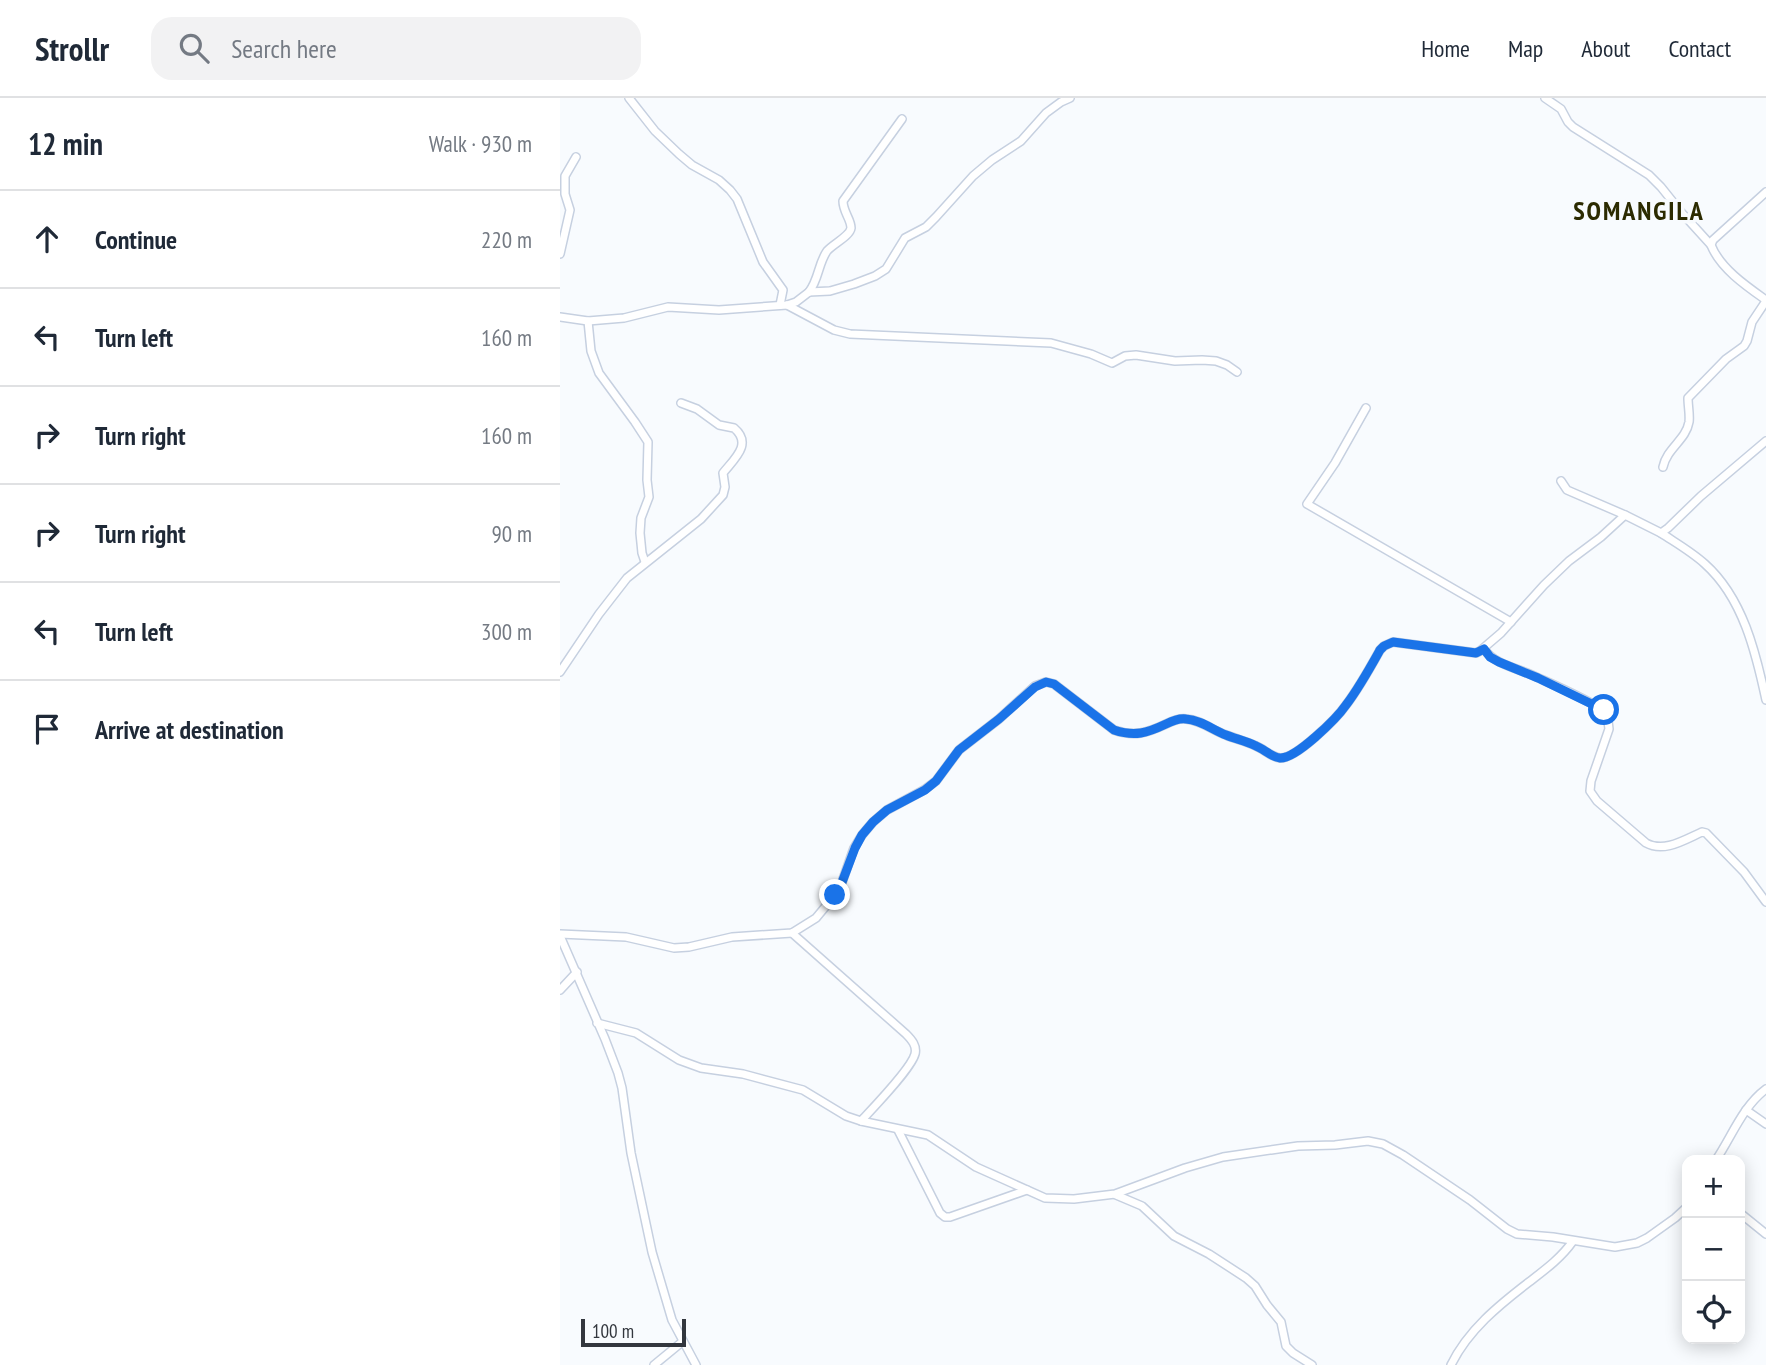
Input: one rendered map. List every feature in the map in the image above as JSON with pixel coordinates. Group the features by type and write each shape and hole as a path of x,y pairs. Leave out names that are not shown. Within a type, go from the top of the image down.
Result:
{"street":[{"path":"629,98 655,131 679,154 692,165 719,180 737,199 763,262 783,290 783,305"},
{"path":"809,292 830,291 854,284 886,269 905,238 926,227 973,176 1021,141 1046,113 1070,98"},
{"path":"1545,98 1561,109 1573,127 1649,175 1711,245 1715,255 1766,300 1752,322 1744,346 1726,359 1688,398 1689,421 1665,457 1663,467"},
{"path":"560,317 588,321 624,318 668,307 719,310 796,302 809,292 816,282 823,257 832,245 850,232 843,201 902,119"},
{"path":"560,254 569,210 565,194 565,176 576,157"},
{"path":"1711,245 1713,240 1766,192"},
{"path":"783,305 834,330 850,334 1051,343 1112,363 1125,356 1136,355 1175,361 1216,361 1237,372"},
{"path":"588,321 590,351 599,373 648,442 649,497 641,518 640,533 645,562"},
{"path":"560,672 627,578 701,519 723,495 723,473 739,452 741,436 734,428 719,425 697,409 681,403"},
{"path":"1366,408 1335,463 1307,504 1511,622"},
{"path":"1661,533 1766,441"},
{"path":"1561,481 1567,490 1661,533 1716,575 1730,593 1748,634 1766,701"},
{"path":"696,1365 672,1320 652,1252 631,1153 620,1080 612,1055 560,935 626,937 674,947 689,947 732,937 792,933 816,918 835,895 855,848 873,822 887,810 925,790 936,781 959,750 1035,687 1046,682 1054,684 1114,730 1123,733 1136,735 1184,718 1198,721 1269,754 1280,758 1288,756 1328,725 1346,706 1384,646 1393,642 1476,653 1484,649 1569,561 1625,515"},
{"path":"1484,649 1490,657 1499,662 1538,678 1607,713 1609,729 1591,782 1590,791 1597,801 1654,847 1667,847 1702,832 1709,834 1744,872 1766,902"},
{"path":"792,933 906,1034 915,1046 912,1061 861,1121"},
{"path":"560,990 577,972"},
{"path":"597,1023 636,1032 679,1060 701,1068 743,1074 803,1090 846,1116 928,1135 967,1162 1045,1198 1089,1198 1115,1194 1223,1157 1298,1146 1368,1141 1383,1144 1402,1155 1517,1234 1615,1247 1637,1243 1682,1212"},
{"path":"1719,1155 1745,1110 1766,1089"},
{"path":"1745,1110 1766,1124"},
{"path":"898,1130 940,1213 945,1217 1027,1190"},
{"path":"1115,1194 1142,1206 1174,1236 1246,1278 1281,1322 1286,1346 1312,1365"},
{"path":"1745,1217 1766,1234"},
{"path":"1451,1365 1469,1336 1488,1316 1562,1256 1573,1241"},
{"path":"654,1365 682,1342"}],"district":[{"name":"SOMANGILA","path":"1639,211"}],"route":[{"path":"835,895 855,848 873,822 887,810 925,790 936,781 959,750 1035,687 1046,682 1054,684 1114,730 1123,733 1136,735 1184,718 1198,721 1280,758 1297,751 1328,725 1346,706 1380,650 1393,642 1476,653 1484,649 1490,657 1499,662 1604,710"}]}
